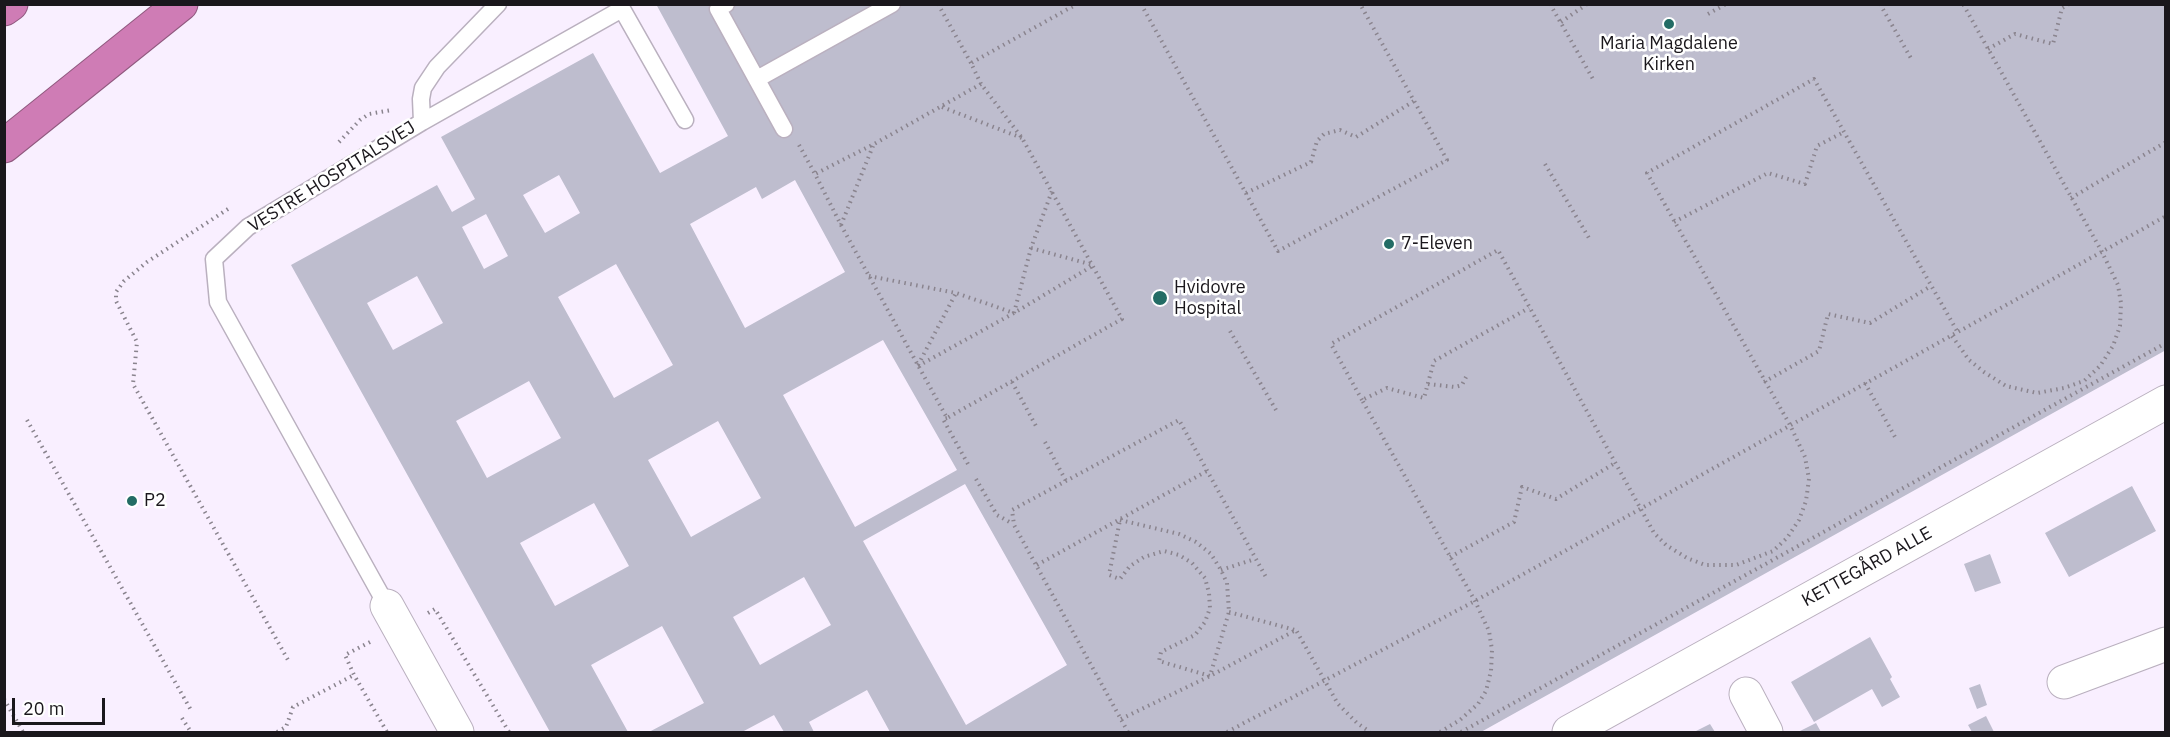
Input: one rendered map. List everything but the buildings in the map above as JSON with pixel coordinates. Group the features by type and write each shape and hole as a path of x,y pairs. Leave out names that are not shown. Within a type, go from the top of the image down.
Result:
{"highway":[{"path":"4,9 11,4"},
{"path":"4,146 181,4"}],"street":[{"name":"KETTEGÅRD ALLE","path":"1569,732 2166,402"},
{"name":"VESTRE HOSPITALSVEJ","path":"387,606 457,732"},
{"path":"2064,682 2166,644"},
{"path":"1746,694 1767,732"}],"lane":[{"path":"422,122 423,88 432,74 498,4"},
{"path":"726,4 718,9 784,129"},
{"path":"757,79 892,4"},
{"name":"VESTRE HOSPITALSVEJ","path":"387,606 218,302 214,259 248,227 422,122 622,9 685,120"}],"path":[{"path":"938,4 981,84 1022,138 1122,319 943,419 968,464"},
{"path":"971,63 1077,4"},
{"path":"1141,4 1278,251 1447,160 1360,4"},
{"path":"1551,4 1593,80"},
{"path":"1561,22 1587,4"},
{"path":"1708,14 1726,4"},
{"path":"1880,4 1912,60"},
{"path":"1952,336 1969,360 2006,386 2037,393 2064,388 2084,381 2100,366 2109,353 2120,326 2121,303 2118,285 2102,252 1964,4"},
{"path":"1988,49 2015,34 2052,44 2062,8 2069,4"},
{"path":"1440,732 1460,720 1478,704 1486,691 1491,671 1492,650 1489,631 1475,601 1331,344 1498,250 1654,533 1666,545 1687,558 1705,565 1736,565 1773,551 1799,520 1808,490 1809,479 1805,457 1790,425 1647,173 1814,79 1957,331"},
{"path":"815,174 981,84"},
{"path":"1246,193 1311,162 1317,141 1324,134 1340,130 1356,137 1414,100"},
{"path":"942,106 1022,138"},
{"path":"784,129 795,138 946,418"},
{"path":"1674,222 1768,173 1805,184 1817,146 1844,132"},
{"path":"2071,198 2166,142"},
{"path":"841,225 874,144"},
{"path":"1545,164 1589,238"},
{"path":"1014,313 1031,248 1052,191"},
{"path":"1227,732 1475,601 2166,216"},
{"path":"1031,248 1094,265"},
{"path":"918,366 1014,313 1094,265"},
{"path":"868,276 956,293 1014,313"},
{"path":"1764,382 1819,351 1828,314 1870,322 1931,286"},
{"path":"918,366 956,293"},
{"path":"1362,400 1387,388 1424,398 1434,361 1529,308"},
{"path":"1230,331 1276,410"},
{"path":"1461,732 2166,343"},
{"path":"1428,384 1455,387 1462,385 1467,378"},
{"path":"1012,382 1036,426"},
{"path":"1865,383 1895,437"},
{"path":"27,420 192,712"},
{"path":"1128,732 1014,525 1012,510 1179,420 1267,579"},
{"path":"1045,442 1066,481"},
{"path":"1450,557 1514,522 1522,487 1556,499 1615,463"},
{"path":"1037,566 1207,471"},
{"path":"976,478 997,515 1014,525"},
{"path":"1120,520 1179,534 1196,542 1211,554 1221,570 1227,583 1229,612 1210,676"},
{"path":"1120,520 1110,575 1120,579 1130,566 1144,557 1164,551 1179,555 1192,563 1205,578 1210,608 1205,622 1195,635 1161,652 1159,661 1210,676"},
{"path":"1221,570 1255,559"},
{"path":"1229,612 1296,630 1338,704 1370,732"},
{"path":"1121,719 1210,676 1296,630"},
{"path":"277,732 286,727 293,707 354,675"},
{"path":"4,699 23,732"},
{"path":"182,718 191,732"},
{"path":"286,727 290,732"}],"place":[{"name":"Maria Magdalene Kirken","path":"1669,24"},
{"name":"7-Eleven","path":"1389,244"},
{"name":"Hvidovre Hospital","path":"1160,298"},
{"name":"P2","path":"132,501"}]}
